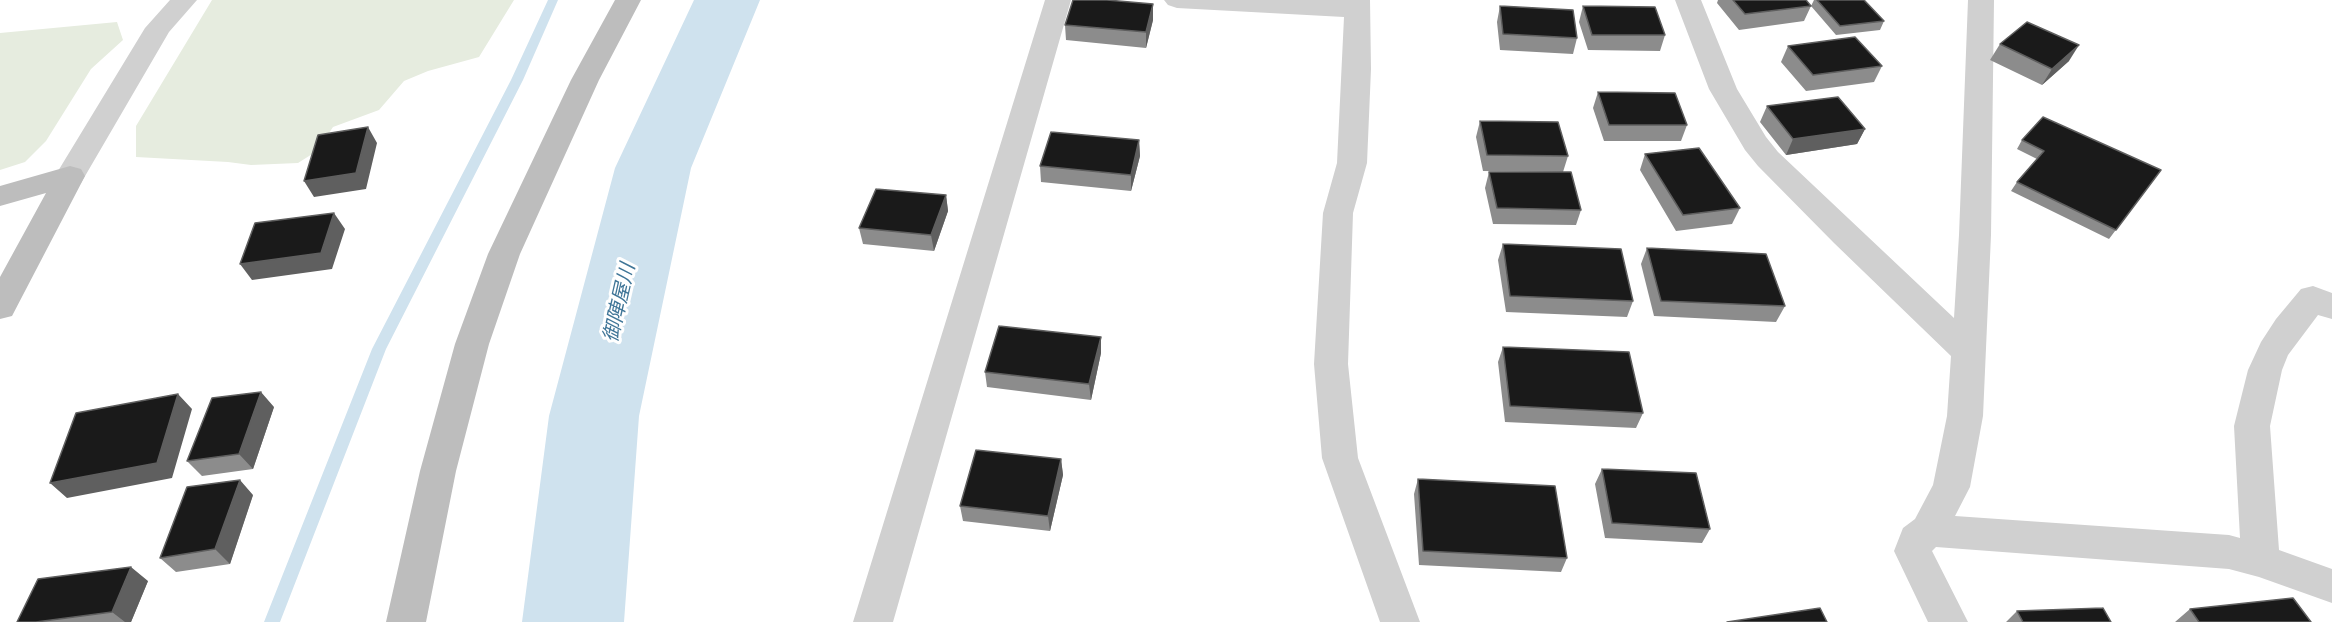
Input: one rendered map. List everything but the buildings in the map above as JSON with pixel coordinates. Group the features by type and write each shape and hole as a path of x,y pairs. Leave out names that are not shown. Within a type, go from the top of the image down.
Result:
{"street":[{"path":"148,0 155,14 158,28"},
{"path":"0,307 70,176 158,28 184,0"},
{"path":"406,622 438,471 472,344 504,254 585,80 628,0"},
{"path":"873,622 1058,0"},
{"path":"1177,0 1357,5 1353,163 1338,213 1331,364 1340,458 1400,622"},
{"path":"1688,0 1723,89 1755,143 1768,159 1845,235 1969,352"},
{"path":"1948,622 1913,551 1917,540 1928,530 1951,487 1965,416 1976,224 1981,0"},
{"path":"0,196 70,176"},
{"path":"2260,560 2252,426 2265,370 2273,351 2288,328 2326,295"},
{"path":"1928,530 2229,552 2260,560 2332,586"}],"shaded area":[{"path":"212,0 514,0 479,57 428,71 404,81 379,110 333,127 317,151 298,163 251,165 136,157 136,126"},
{"path":"117,22 123,40 91,69 46,141 25,162 0,170 0,33"}],"waterway":[{"path":"272,622 379,349 517,80 553,0"},
{"name":"御陣屋川","path":"573,622 594,416 653,168 727,0"}]}
